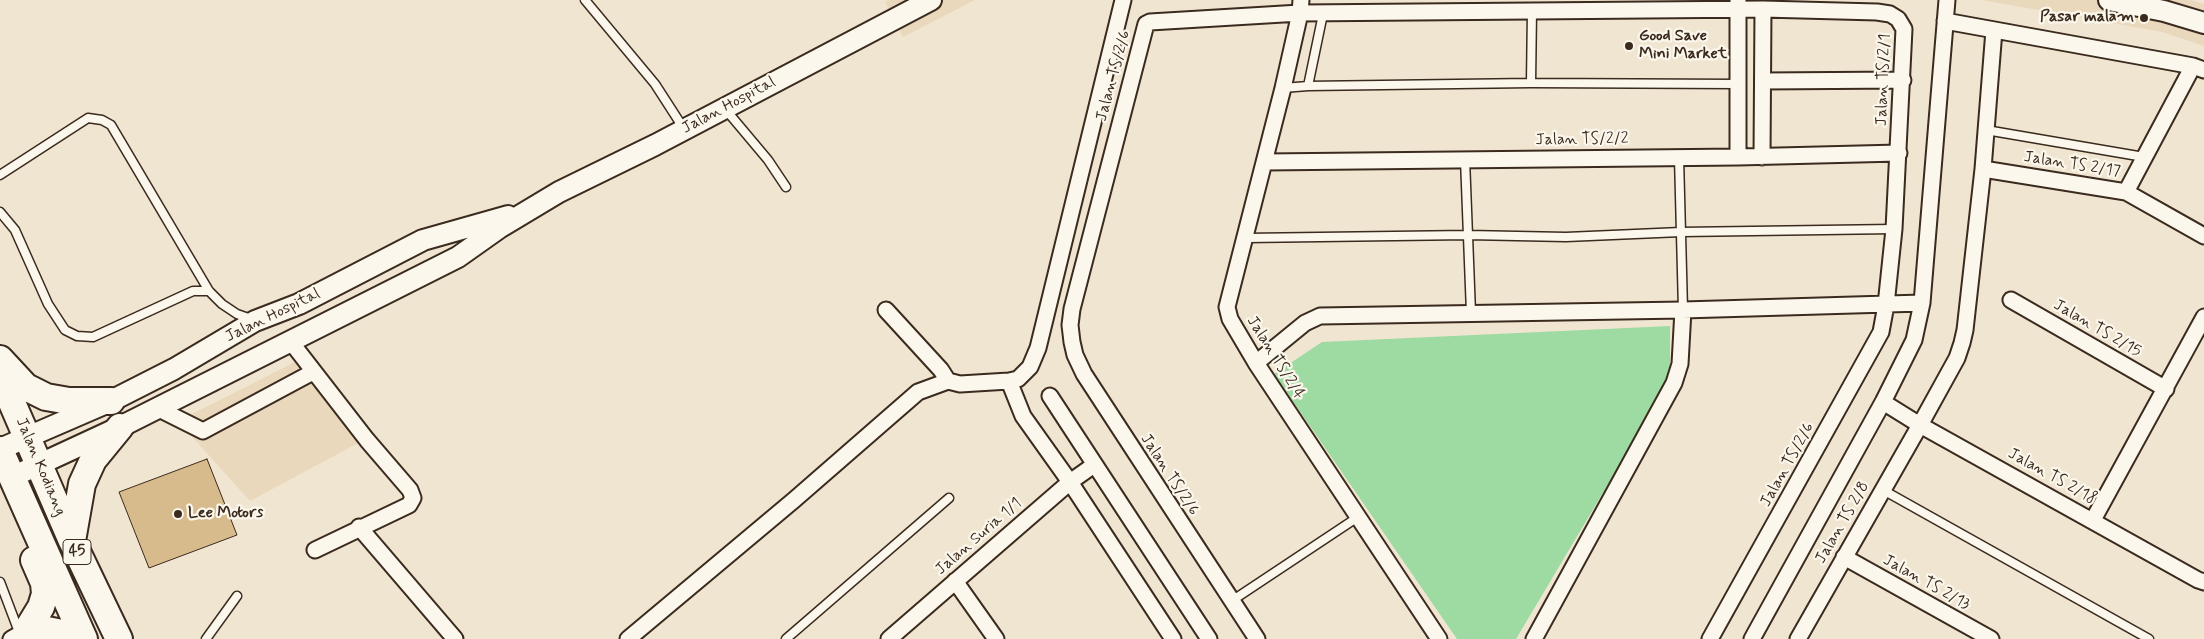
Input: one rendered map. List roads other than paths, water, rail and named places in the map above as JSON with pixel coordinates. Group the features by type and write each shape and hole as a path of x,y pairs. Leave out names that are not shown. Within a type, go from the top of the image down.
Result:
{"highway":[{"path":"0,358 26,387 46,397 69,401 111,401"},
{"name":"Jalan Kodiang","path":"0,376 28,436 72,542 119,639"},
{"path":"72,542 82,484 93,460 120,427"},
{"name":"Jalan Kodiang","path":"0,450 6,482 84,639"},
{"path":"6,482 44,583 45,594 41,607 19,635"},
{"path":"19,635 47,630 57,632 65,639"}],"street":[{"name":"Jalan Hospital","path":"6,482 39,464 120,427 291,342 458,257 526,211 559,192 684,130 931,0"},
{"path":"628,639 794,500 918,392 948,381 960,384 1009,381 1018,379 1026,372 1035,360 1123,0"},
{"path":"1752,639 1883,402 1914,340 1922,303 1947,0"},
{"path":"2108,0 2166,6 2204,23"},
{"path":"1738,5 1738,157"},
{"name":"Jalan TS/2/1","path":"1738,5 1763,9 1877,12 1890,14 1898,19 1904,29 1899,153 1886,305"},
{"name":"Jalan TS/2/6","path":"1257,639 1233,600 1178,521 1084,374 1075,355 1071,317 1146,24 1150,22 1301,6 1323,14 1738,5"},
{"name":"Jalan TS/2/4","path":"1301,6 1265,162 1227,307 1230,319 1256,363 1439,639"},
{"path":"1762,157 1763,9"},
{"path":"1945,21 2199,68 2144,157 2126,192"},
{"name":"Jalan TS 2/8","path":"1798,639 1957,358 1966,330 1983,169 1994,30"},
{"path":"1763,81 1903,80"},
{"name":"Jalan TS/2/2","path":"1265,162 1762,157 1899,153"},
{"name":"Jalan TS 2/17","path":"1983,169 2126,192 2204,236"},
{"name":"Jalan Hospital","path":"0,450 111,401 174,369 255,321 299,304 423,240 526,211"},
{"name":"Jalan TS 2/15","path":"2011,300 2166,389"},
{"path":"1256,363 1305,323 1320,316 1683,310 1922,303"},
{"name":"Jalan TS/2/6","path":"1710,639 1878,341 1886,305"},
{"path":"886,310 941,370 948,381"},
{"path":"1534,639 1674,383 1680,364 1683,310"},
{"path":"2093,520 2204,317"},
{"path":"291,342 313,372 410,490 413,498 409,505 359,527 315,550"},
{"path":"157,408 204,431 313,372"},
{"path":"1009,381 1023,416 1070,482 1173,639"},
{"path":"1050,396 1209,639"},
{"name":"Jalan TS 2/18","path":"1883,402 1920,426 2204,582"},
{"name":"Jalan Suria 1/1","path":"889,639 1070,482 1094,465"},
{"path":"359,527 455,639"},
{"name":"Jalan TS 2/13","path":"1844,557 1980,636"},
{"path":"955,581 996,639"}],"lane":[{"path":"586,0 656,84 684,130"},
{"path":"1531,83 1532,10"},
{"path":"1308,86 1323,14"},
{"path":"1283,88 1531,83 1738,84"},
{"path":"725,108 768,160 786,187"},
{"path":"0,175 88,118 102,120 111,125 209,291 222,304 237,314 255,321"},
{"path":"1986,130 2144,157"},
{"path":"1678,157 1682,232 1683,310"},
{"path":"1465,159 1471,313"},
{"path":"0,212 15,230 48,304 65,330 77,336 93,337 193,291 209,291"},
{"path":"1246,238 1468,235 1566,238 1682,232 1894,229"},
{"path":"1883,490 2149,639"},
{"path":"786,639 949,498"},
{"path":"1233,600 1358,517"},
{"path":"0,582 19,635"},
{"path":"206,639 237,596"}],"place":[{"name":"Pasar malam","path":"2144,18"},
{"name":"Good Save Mini Market","path":"1629,46"},
{"name":"Lee Motors","path":"178,514"}]}
